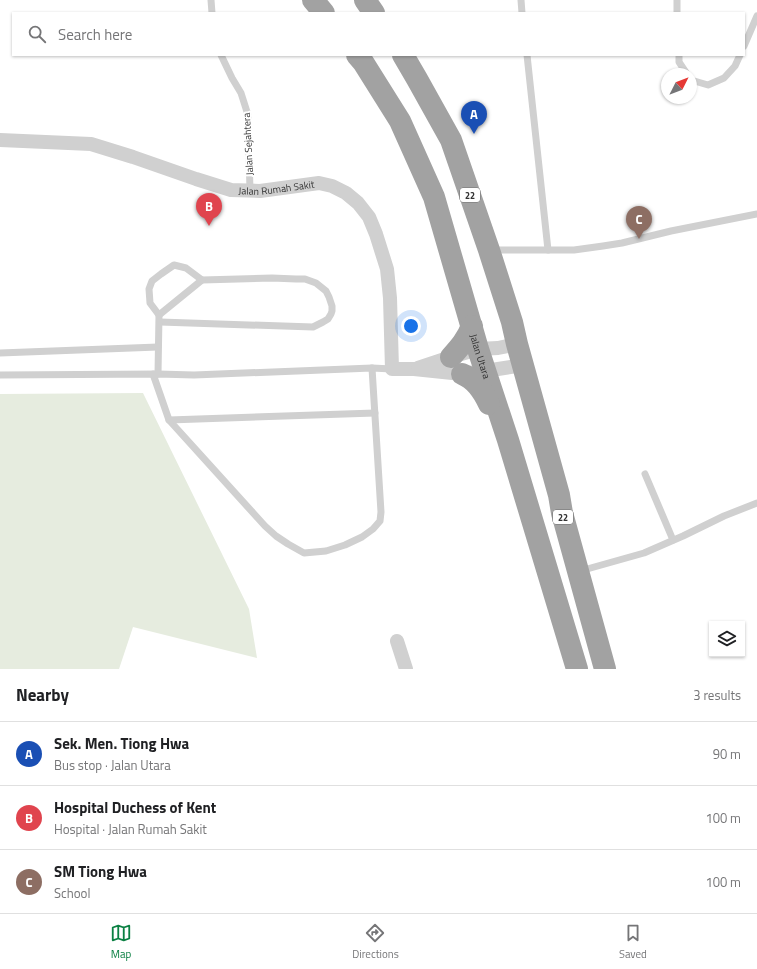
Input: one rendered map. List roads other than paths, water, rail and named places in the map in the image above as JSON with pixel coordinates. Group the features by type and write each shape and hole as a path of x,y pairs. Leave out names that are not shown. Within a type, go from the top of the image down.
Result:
{"highway":[{"path":"313,0 323,12"},
{"path":"365,0 373,12"},
{"path":"384,0 386,12"},
{"name":"Jalan Utara","path":"359,56 400,122 434,197 478,349 508,440 577,669"},
{"name":"22","path":"404,56 451,140 489,250 512,322 605,669"},
{"path":"472,326 460,348 456,365 478,385 493,410 496,426 499,432 502,437 508,440"}],"street":[{"name":"Jalan Rumah Sakit","path":"0,140 91,144 231,190 260,191 319,183 332,186 346,193 358,203 369,217 387,269 390,298 392,369"},
{"path":"414,369 456,365 478,349 498,348 517,344"},
{"path":"392,369 414,369 456,365 485,372 523,364"},
{"path":"397,641 406,669"}],"lane":[{"path":"211,0 212,12"},
{"path":"521,0 522,12"},
{"path":"677,0 677,12"},
{"path":"745,44 757,16"},
{"name":"Jalan Sejahtera","path":"221,56 241,93 248,115 250,191"},
{"path":"527,56 548,250"},
{"path":"679,56 679,62 683,68"},
{"path":"697,82 708,85 724,78 735,66 740,56"},
{"path":"489,250 574,250 615,244 757,214"},
{"path":"160,318 313,326 328,319 332,311 330,297 316,283 305,279 272,278 202,280 186,268 174,265 152,282 149,289 150,303 160,318 155,374 169,420 276,536 304,553 326,551 345,545 362,537 373,529 380,521 381,512 372,368"},
{"path":"160,318 202,280"},
{"path":"0,353 158,347"},
{"path":"0,375 194,375 372,368 392,369"},
{"path":"169,420 375,413"},
{"path":"645,474 673,540"},
{"path":"578,572 644,553 724,516 757,503"}],"place":[{"name":"Sek. Men. Tiong Hwa","path":"474,134"},
{"name":"Hospital Duchess of Kent","path":"209,226"},
{"name":"SM Tiong Hwa","path":"639,239"}]}
